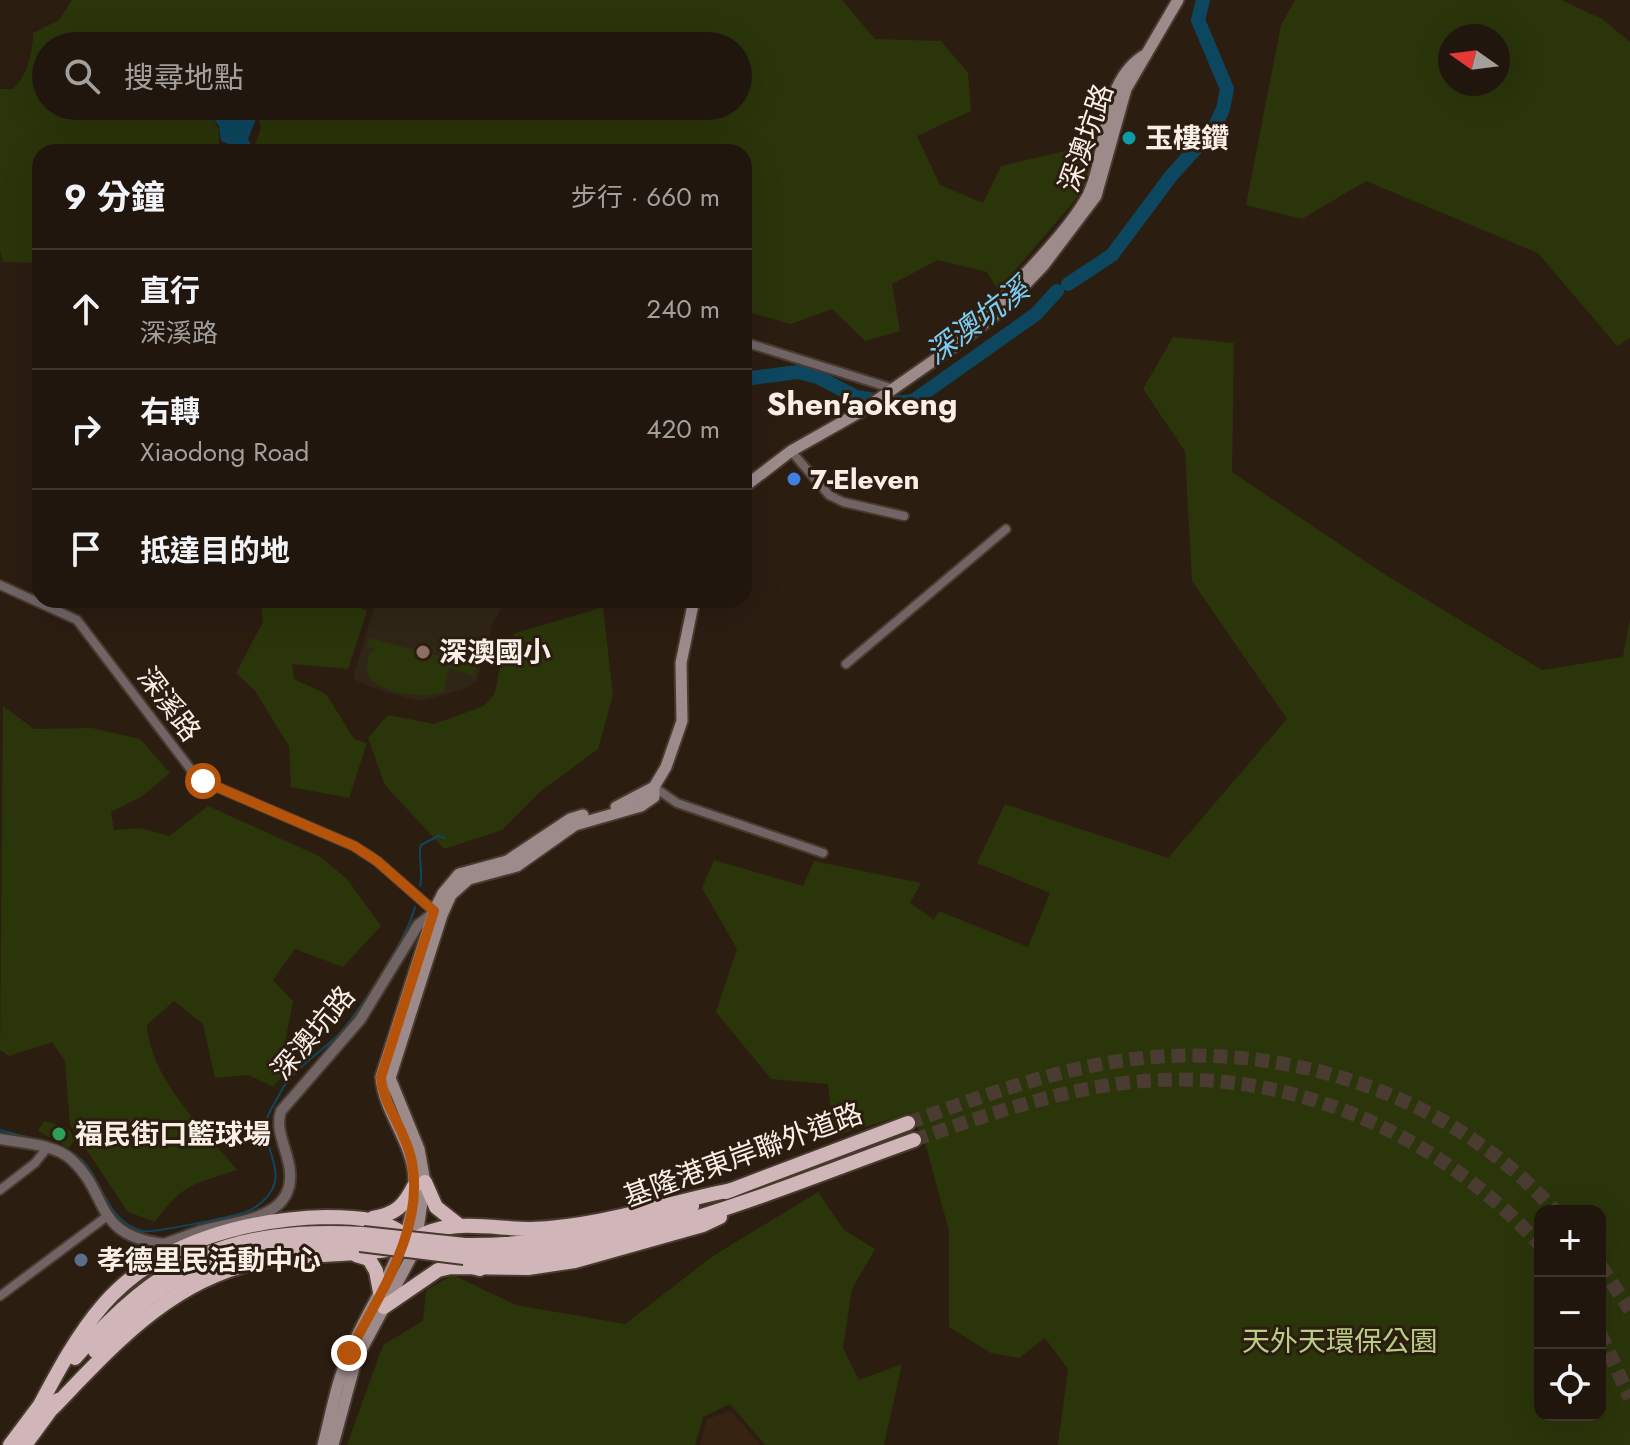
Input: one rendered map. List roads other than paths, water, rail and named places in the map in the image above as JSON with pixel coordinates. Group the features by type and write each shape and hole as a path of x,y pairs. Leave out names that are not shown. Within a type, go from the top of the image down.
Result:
{"highway":[{"name":"基隆港東岸聯外道路","path":"465,1251 589,1233 649,1220 908,1123"},
{"name":"基隆港東岸聯外道路","path":"10,1445 108,1335 162,1289 217,1259 274,1246 314,1231 465,1251 528,1255 590,1246 775,1190 914,1140"},
{"path":"47,1406 86,1328 105,1303 132,1279 193,1243 261,1223 314,1231 341,1217 391,1214 405,1204 420,1184 436,1207 460,1226"},
{"path":"47,1406 119,1338 161,1305 216,1275 258,1262 335,1255 411,1243 430,1230 460,1226 535,1229 595,1222 731,1190"},
{"path":"335,1255 369,1259 376,1271 382,1299 438,1270 528,1268 623,1249 703,1225 775,1190"},
{"path":"341,1217 389,1224 411,1243 480,1269"},
{"name":"基隆港東岸聯外道路","path":"25,1445 47,1406"}],"main road":[{"name":"深澳坑路","path":"752,481 791,451 873,402 896,380 993,307 1086,198 1099,163 1115,92 1131,64 1144,56 1163,31 1178,0"},
{"path":"654,787 666,767 682,721 681,663 692,608"},
{"name":"深澳坑路","path":"438,913 443,893 459,874 507,861 570,819 619,806 654,787"},
{"path":"323,1445 349,1353 411,1243 420,1184 419,1149 390,1078 438,913"},
{"path":"333,1445 356,1360 382,1299"}],"street":[{"path":"752,345 889,390"},
{"path":"791,451 829,495 843,502 904,516"},
{"path":"846,664 1006,529"},
{"name":"深溪路","path":"0,585 32,600"},
{"name":"深溪路","path":"51,608 77,620 185,762 203,781 354,846 377,861 438,913"},
{"path":"654,787 677,803 823,853"},
{"name":"深澳坑路","path":"0,1139 47,1148 73,1160 106,1217 141,1239 164,1244 263,1216 278,1204 289,1185 291,1173 279,1123 281,1111 360,1020 418,925 438,913"},
{"path":"0,1190 35,1163 47,1148"},
{"path":"0,1296 106,1217"}],"water":[{"path":"214,120 256,120 248,139 251,144 221,141 219,126"}],"waterway":[{"name":"深澳坑溪","path":"1068,284 1112,255 1171,176 1214,128 1223,109 1227,89 1198,20 1203,0"},
{"name":"深澳坑溪","path":"752,378 798,372 818,377 856,397 894,403 913,401 1036,314 1057,291"},
{"path":"420,886 421,845 438,836 445,838"},
{"path":"66,1150 88,1167 117,1215 142,1231 207,1221 246,1212 257,1206 275,1182 276,1173 265,1126 271,1110 285,1084 340,1033 359,1008 393,954 415,907"},
{"path":"0,1130 45,1142"}],"tunnel":[{"path":"908,1123 1023,1083 1112,1062 1199,1056 1256,1060 1313,1070 1367,1086 1420,1109 1469,1137 1514,1171 1549,1205"},
{"path":"914,1140 1018,1106 1098,1087 1184,1080 1241,1084 1298,1095 1352,1114 1404,1138 1453,1169 1499,1204 1534,1239"},
{"path":"1606,1274 1630,1310"},
{"path":"1606,1346 1630,1398"}],"place":[{"name":"玉樓鑽","path":"1129,138"},
{"name":"7-Eleven","path":"794,479"},
{"name":"深澳國小","path":"423,652"},
{"name":"福民街口籃球場","path":"59,1134"},
{"name":"孝德里民活動中心","path":"81,1260"}],"district":[{"name":"Shen'aokeng","path":"862,404"}],"park label":[{"name":"天外天環保公園","path":"1340,1341"}]}
